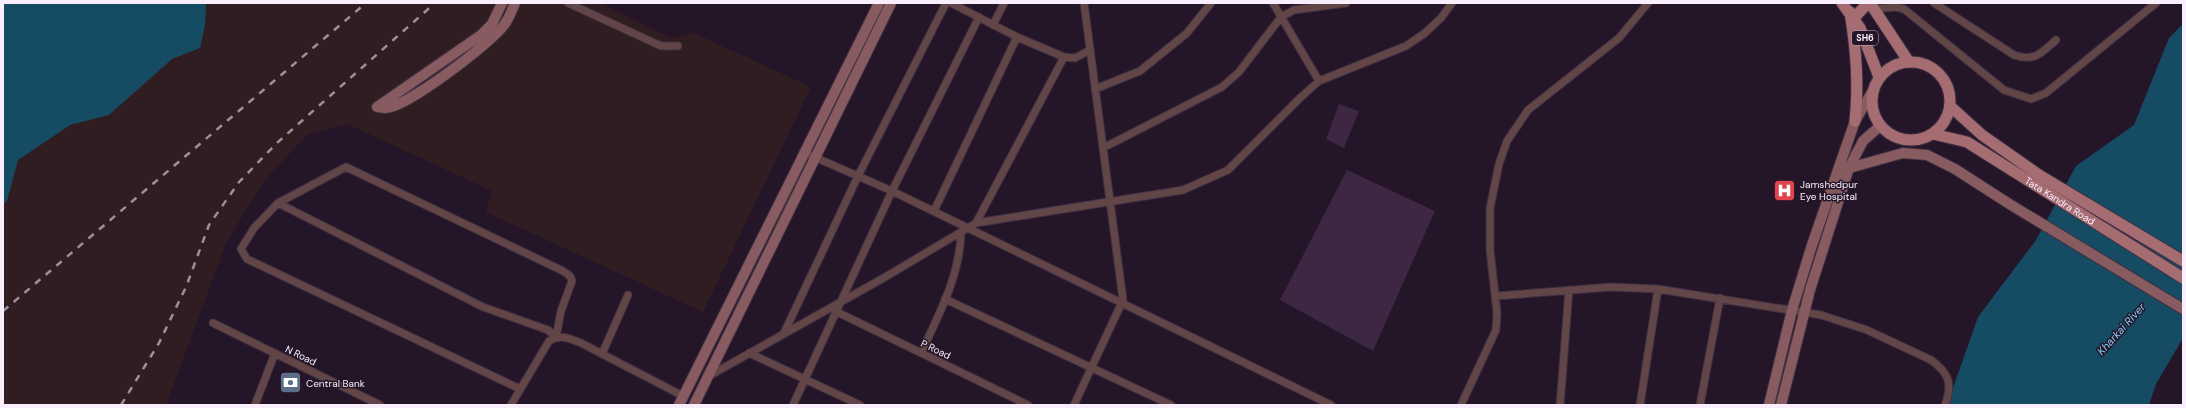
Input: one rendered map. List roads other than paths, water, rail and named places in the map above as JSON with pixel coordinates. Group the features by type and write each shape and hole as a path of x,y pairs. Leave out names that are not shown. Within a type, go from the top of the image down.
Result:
{"main road":[{"name":"SH6","path":"1842,3 1852,15 1866,42 1880,77"},
{"name":"SH6","path":"1873,4 1909,62"},
{"path":"1855,120 1858,87 1857,60 1852,15 1873,4"},
{"path":"1909,62 1926,65 1940,74 1949,89 1950,106 1945,122 1933,134 1919,140 1903,140 1889,134 1880,126 1874,116 1872,104 1872,92 1880,77 1892,66 1909,62"},
{"path":"1950,106 1982,135 2040,175 2183,261"},
{"name":"Tata Kandra Road","path":"1933,134 1967,142 2183,278"}],"street":[{"path":"502,3 492,24 481,35 377,106 386,108 402,102 459,64 492,38 504,25 515,3"},
{"path":"568,3 662,46 678,46"},
{"path":"278,203 483,306 548,330 556,336 566,337 602,354 680,403 879,3"},
{"path":"697,404 708,376 891,3"},
{"path":"784,333 858,176 946,3"},
{"path":"950,3 960,5 992,25 1064,57 1075,58 1090,50"},
{"path":"992,25 1004,3"},
{"path":"1074,405 1123,300 1084,3"},
{"path":"1095,89 1140,71 1187,32 1211,3"},
{"path":"1273,3 1319,81"},
{"path":"1103,148 1222,87 1239,72 1281,17 1294,10 1346,3"},
{"path":"976,222 1183,190 1228,170 1319,81 1406,46 1425,33 1441,18 1452,3"},
{"path":"1461,405 1496,330 1496,296 1490,250 1490,208 1499,164 1507,141 1528,110 1619,38 1648,3"},
{"path":"1934,3 2014,55 2024,58 2034,58 2056,40"},
{"path":"1873,4 1896,5 1904,9 2004,90 2031,99 2046,93 2156,3"},
{"path":"793,405 835,311 892,191 979,17"},
{"path":"934,211 1017,37"},
{"path":"708,376 840,302 976,222 1064,57"},
{"path":"1769,405 1792,310 1855,120 1872,92"},
{"path":"1781,405 1804,313 1849,168 1863,141 1880,126"},
{"path":"804,152 934,211 1331,405"},
{"path":"1849,168 1903,153 1927,155 1956,169 2011,205 2183,309"},
{"path":"511,405 549,341 556,336 561,311 572,281 570,276 563,271 346,167 278,203 254,228 241,249 247,259 520,389"},
{"path":"921,353 945,299 957,267 961,232"},
{"path":"1496,296 1611,287 1658,289 1822,315 1867,330 1931,360 1946,375 1950,386 1945,405"},
{"path":"1640,405 1658,289"},
{"path":"1560,405 1569,290"},
{"path":"602,354 628,295"},
{"path":"1700,405 1720,298"},
{"path":"945,299 1093,367 1171,405"},
{"name":"P Road","path":"835,311 1028,405"},
{"name":"N Road","path":"213,323 380,405"},
{"path":"255,405 275,353"},
{"path":"749,353 860,405"}],"water":[{"path":"3,3 206,3 205,25 200,48 172,59 109,115 70,125 18,160 7,201 3,204"},
{"name":"Kharkai River","path":"2183,24 2183,338 2156,384 2149,405 1947,405 1978,317 2036,240 2076,166 2134,125 2169,38"}],"railway":[{"path":"3,311 366,3"},
{"path":"121,405 159,343 186,287 209,225 239,182 278,142 435,3"}],"place":[{"name":"Jamshedpur Eye Hospital","path":"1785,190"},
{"name":"Central Bank","path":"291,383"}]}
